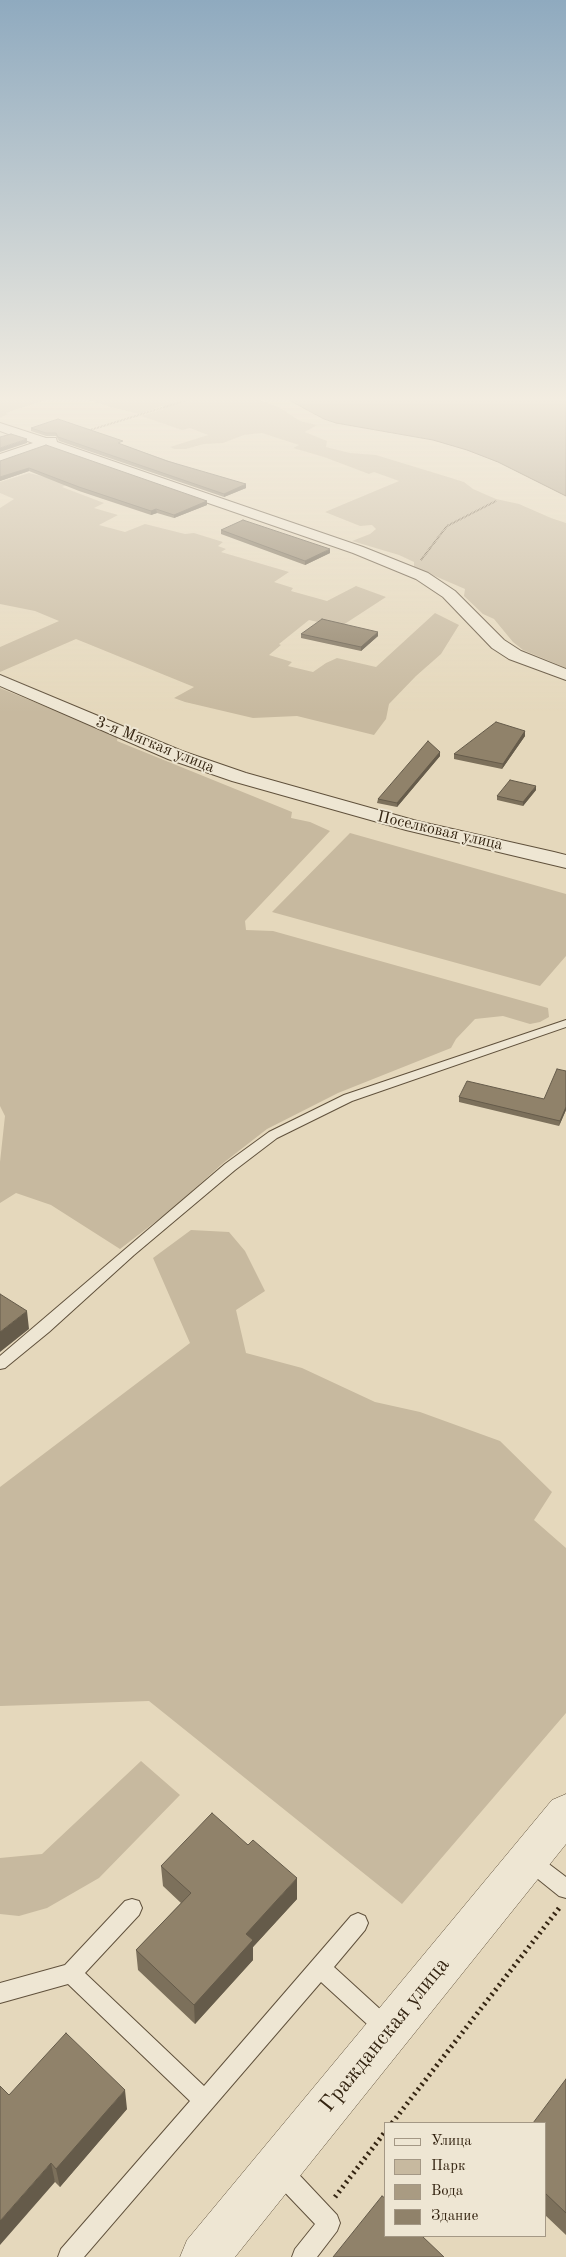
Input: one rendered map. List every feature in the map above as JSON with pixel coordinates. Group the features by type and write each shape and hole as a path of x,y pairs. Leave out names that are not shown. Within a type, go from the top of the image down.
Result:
{"street":[{"path":"219,502 358,550 412,572 436,584 448,594 498,644 515,655 566,675"},
{"name":"3-я Мягкая улица","path":"0,680 176,755 240,777 314,798"},
{"name":"Поселковая улица","path":"314,798 413,826 537,853 566,862"},
{"name":"Гражданская улица","path":"204,2257 566,1813"}],"lane":[{"path":"0,1364 230,1167 274,1135 348,1098 566,1023"},
{"path":"528,1860 566,1889"},
{"path":"0,1993 71,1973 132,1908"},
{"path":"69,2257 358,1923"},
{"path":"320,1968 389,2030"},
{"path":"71,1973 205,2101"},
{"path":"277,2168 329,2223 303,2257"}],"path":[{"path":"412,572 447,526 493,502"},
{"path":"393,2122 566,1899"},
{"path":"322,2214 384,2133"}],"green space":[{"path":"9,502 102,502 104,503 94,508 118,515 99,525 125,532 145,524 185,534 194,533 223,542 218,546 226,549 221,552 289,572 274,582 293,588 291,591 327,601 356,586 386,597 340,627 309,620 279,644 281,645 269,655 292,662 288,666 313,672 337,658 376,667 435,613 459,625 441,654 389,704 386,719 374,735 297,716 253,718 185,702 174,698 194,687 76,639 0,672 0,647 59,621 35,611 0,604 0,508"},
{"path":"348,502 511,502 566,523 566,668 523,650 513,642 494,619 483,614 464,596 465,589 414,567 414,562 399,555 352,541 370,534 376,529 372,525 360,526 325,512"},
{"path":"0,688 118,736 117,741 292,812 291,818 310,822 330,831 245,921 246,930 273,931 548,1008 549,1017 540,1022 530,1024 503,1016 475,1019 456,1039 451,1048 338,1093 267,1129 222,1164 172,1209 120,1249 51,1205 16,1193 0,1203 0,1162 5,1116 0,1106"},
{"path":"350,833 566,894 566,956 540,986 272,912"},
{"path":"191,1230 229,1232 245,1251 265,1291 236,1310 246,1353 302,1368 375,1402 420,1412 500,1441 552,1492 534,1520 566,1548 566,1713 402,1904 149,1701 0,1706 0,1487 190,1343 153,1258"},
{"path":"141,1761 180,1795 99,1878 47,1908 19,1916 0,1914 0,1858 42,1854"}],"building":[{"path":"125,502 204,502 174,515 156,509 151,511"},
{"path":"243,520 330,549 305,561 221,530"},
{"path":"322,619 378,632 361,647 301,634"},
{"path":"496,722 525,731 503,764 454,754"},
{"path":"428,741 440,752 397,803 378,799"},
{"path":"510,780 536,786 523,802 497,796"},
{"path":"557,1069 566,1071 566,1107 560,1121 459,1097 467,1081 544,1099"},
{"path":"0,1294 27,1311 0,1332"},
{"path":"212,1813 248,1845 253,1840 297,1878 246,1934 253,1940 194,2005 136,1950 191,1893 161,1866"},
{"path":"66,2033 125,2090 56,2169 51,2163 0,2221 0,2086 9,2095"},
{"path":"566,2079 566,2213 546,2194 546,2122 534,2122"},
{"path":"382,2196 384,2197 384,2237 423,2237 444,2257 333,2257"}]}
